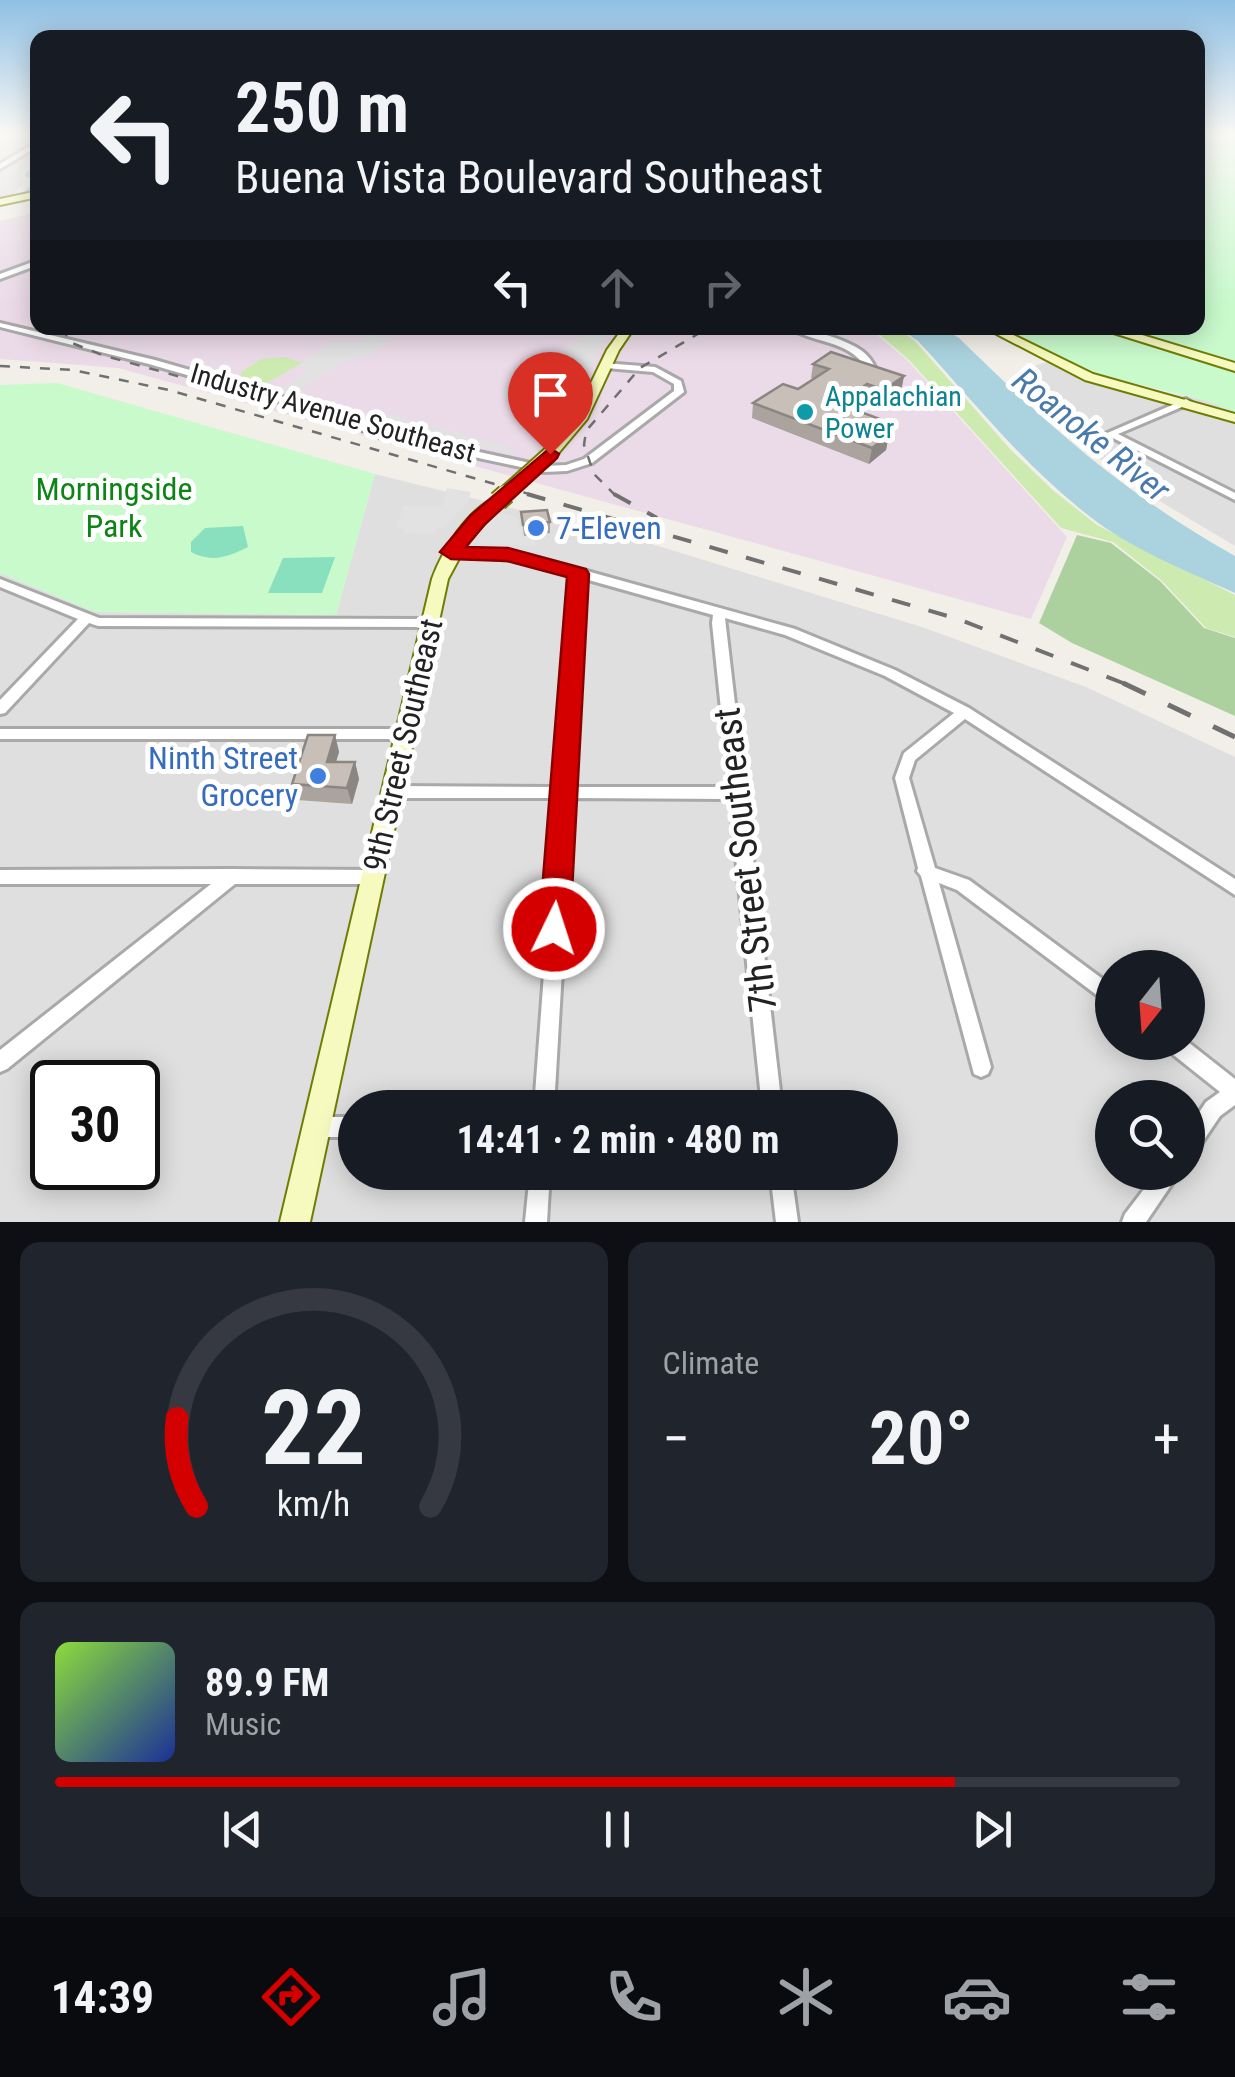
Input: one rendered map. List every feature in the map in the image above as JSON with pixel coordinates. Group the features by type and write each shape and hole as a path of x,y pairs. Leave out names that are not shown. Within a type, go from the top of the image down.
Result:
{"street":[{"path":"0,202 30,196"},
{"path":"0,277 30,265"},
{"name":"Industry Avenue Southeast","path":"0,325 30,332"},
{"name":"Industry Avenue Southeast","path":"43,335 132,356 459,451 544,470 588,461 676,396 680,387 670,376 606,365"},
{"name":"9th Street Southeast","path":"295,1222 440,579 451,552 580,419 623,335"},
{"path":"813,335 848,347 871,364 873,372"},
{"path":"1005,335 1089,377 1235,418"},
{"path":"1130,335 1235,368"},
{"path":"613,350 622,362 640,368"},
{"path":"596,386 608,375 640,368"},
{"path":"1186,402 1110,434 1235,497"},
{"path":"451,552 508,555 578,574 790,632 890,672 964,712 1235,888"},
{"path":"545,1090 578,574"},
{"path":"0,583 86,619 128,623 432,624"},
{"name":"7th Street Southeast","path":"720,613 717,620 770,1090"},
{"path":"0,709 86,619"},
{"path":"964,712 931,738 904,767 904,795 981,1067"},
{"path":"0,734 406,734"},
{"path":"393,792 737,793"},
{"path":"926,871 964,884 1095,983"},
{"path":"0,1062 233,876"},
{"path":"0,877 374,877"},
{"path":"1196,1060 1235,1092 1205,1121"},
{"path":"316,1127 338,1128"},
{"path":"536,1222 539,1190"},
{"path":"783,1190 787,1222"},
{"path":"1133,1222 1157,1190"}],"shaded area":[{"path":"0,190 17,190 10,198 0,199"},
{"path":"30,214 30,335 877,335 907,360 1067,537 1031,619 118,368 0,359 0,221"},
{"path":"366,335 392,340 370,355 346,361 300,389 284,395 274,392 308,371 299,367 302,361 339,338 355,342"},
{"path":"585,335 608,335 583,379 549,408 499,395 518,379 526,381"},
{"path":"1061,358 1125,384 1204,400 1235,412 1235,546 1136,487 1085,447 1049,408 1058,407 1027,368"},
{"path":"388,414 515,448 508,454 475,445 470,449 376,423"},
{"path":"375,474 632,538 922,627 1086,687 1235,757 1235,1222 0,1222 0,573 95,612 336,615"},
{"path":"447,488 471,492 468,502 443,529 437,527 435,534 430,534 403,533 404,529 397,528 403,506 442,506"},
{"path":"499,512 518,518 522,536 534,535 536,546 479,544 484,527"}],"green space":[{"path":"1205,190 1235,190 1235,412 1204,400 1092,373 1017,335 1205,335"},
{"path":"880,335 907,335 915,341 1010,449 1097,525 1235,595 1235,637 1206,628 1162,581 1113,542 1061,528 909,360"},
{"path":"285,357 302,363 267,383 242,381 241,372 261,359"},
{"name":"Morningside Park","path":"57,383 375,474 336,615 95,612 0,573 0,385"},
{"path":"243,526 248,547 234,554 206,557 191,552 191,542 205,528"},
{"path":"1077,535 1111,543 1160,581 1204,628 1235,638 1235,716 1072,643 1039,623"},
{"path":"335,557 322,593 268,593 283,558"}],"water":[{"path":"909,335 959,338 1089,457 1157,508 1235,556 1235,593 1147,552 1097,522 1025,459"}],"building":[{"path":"831,352 904,376 884,390 867,384 839,404 880,419 869,427 889,435 872,448 753,403 783,384 798,389 829,369 813,364"},
{"path":"547,510 550,522 523,525 521,512"},
{"path":"308,735 335,735 327,762 355,762 347,788 292,784"}],"waterway":[{"path":"20,197 28,190"}],"railway":[{"path":"66,335 72,343 102,355 338,421 382,440"},
{"path":"614,494 594,474 584,445 586,431 640,368 696,335"},
{"path":"0,366 73,370 169,390 536,496"},
{"path":"527,494 958,619 1124,683"},
{"path":"614,494 657,518"},
{"path":"1124,683 1128,685"},
{"path":"1124,683 1235,737"}],"place":[{"name":"Appalachian Power","path":"805,412"},
{"name":"7-Eleven","path":"536,528"},
{"name":"Ninth Street Grocery","path":"318,776"}],"route":[{"path":"550,454 478,519 451,552 508,555 578,574 554,929"}],"water label":[{"name":"Roanoke River","path":"1091,435"}]}
